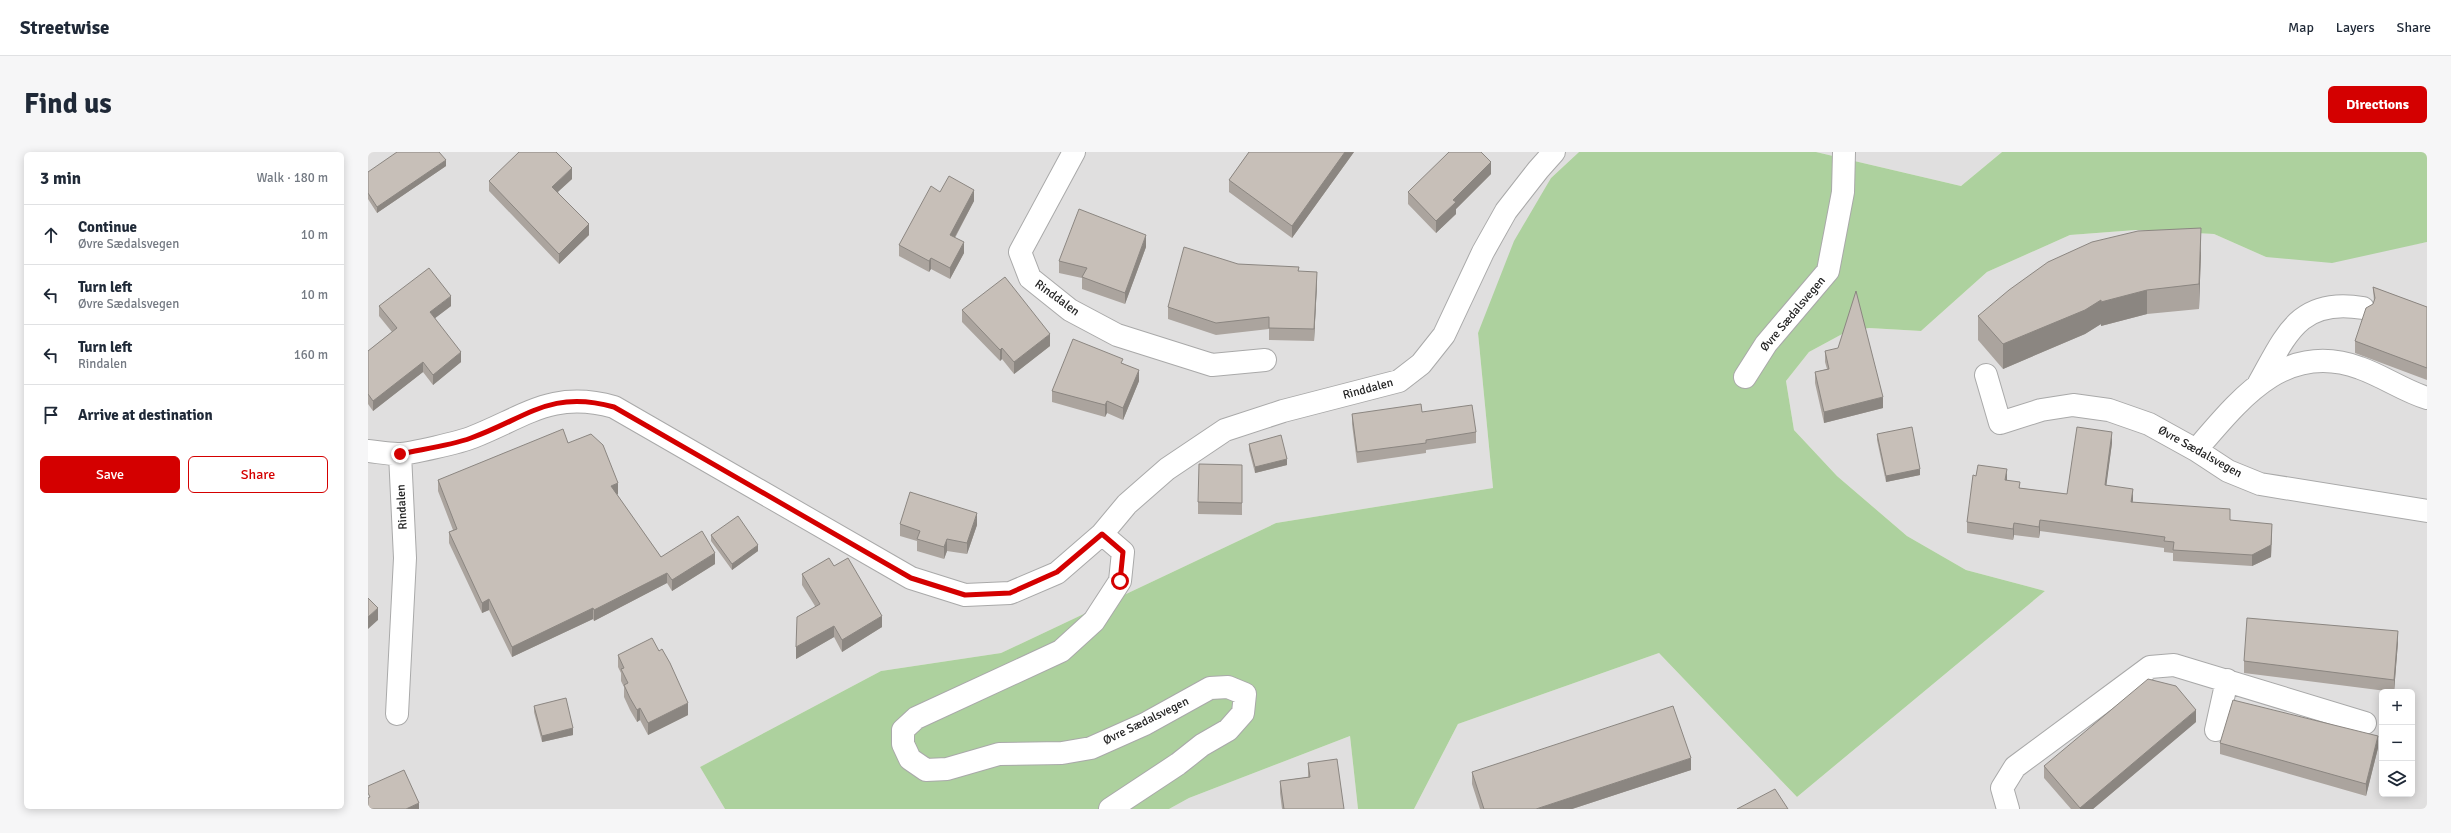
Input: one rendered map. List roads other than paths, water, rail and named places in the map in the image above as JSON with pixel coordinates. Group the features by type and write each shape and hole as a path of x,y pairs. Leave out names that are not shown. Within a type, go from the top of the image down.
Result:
{"street":[{"name":"Rinddalen","path":"1074,152 1020,252 1030,278 1070,310 1117,335 1212,364 1265,360"},
{"name":"Rinddalen","path":"1102,534 1127,504 1161,474 1225,430 1283,411 1399,381 1421,364 1444,334 1506,211 1554,152"},
{"name":"Øvre Sædalsvegen","path":"1745,377 1766,344 1828,271 1843,192 1844,152"},
{"path":"2258,384 2289,332 2301,320 2314,311 2329,306 2345,305 2363,308"},
{"path":"2196,450 2240,400 2258,384 2299,362 2319,359 2360,368 2427,398"},
{"name":"Øvre Sædalsvegen","path":"1986,375 2000,423 2041,410 2073,405 2109,410 2149,424 2196,450 2228,471 2260,484 2427,511"},
{"path":"368,451 400,454 471,438 530,411 570,401 591,401 614,407 911,578 965,595 1010,593 1057,572 1102,534"},
{"name":"Rindalen","path":"397,714 405,558 400,454"},
{"name":"Øvre Sædalsvegen","path":"1102,534 1123,552 1120,581 1094,621 1061,651 916,718 903,730 903,744 910,759 926,770 947,769 999,754 1062,753 1098,745 1145,724 1210,688 1228,687 1244,694 1243,713 1228,730 1202,745 1178,764 1110,809"},
{"path":"2008,809 2002,788 2015,766 2150,667 2174,665 2365,723"},
{"path":"2216,730 2227,680"}]}
